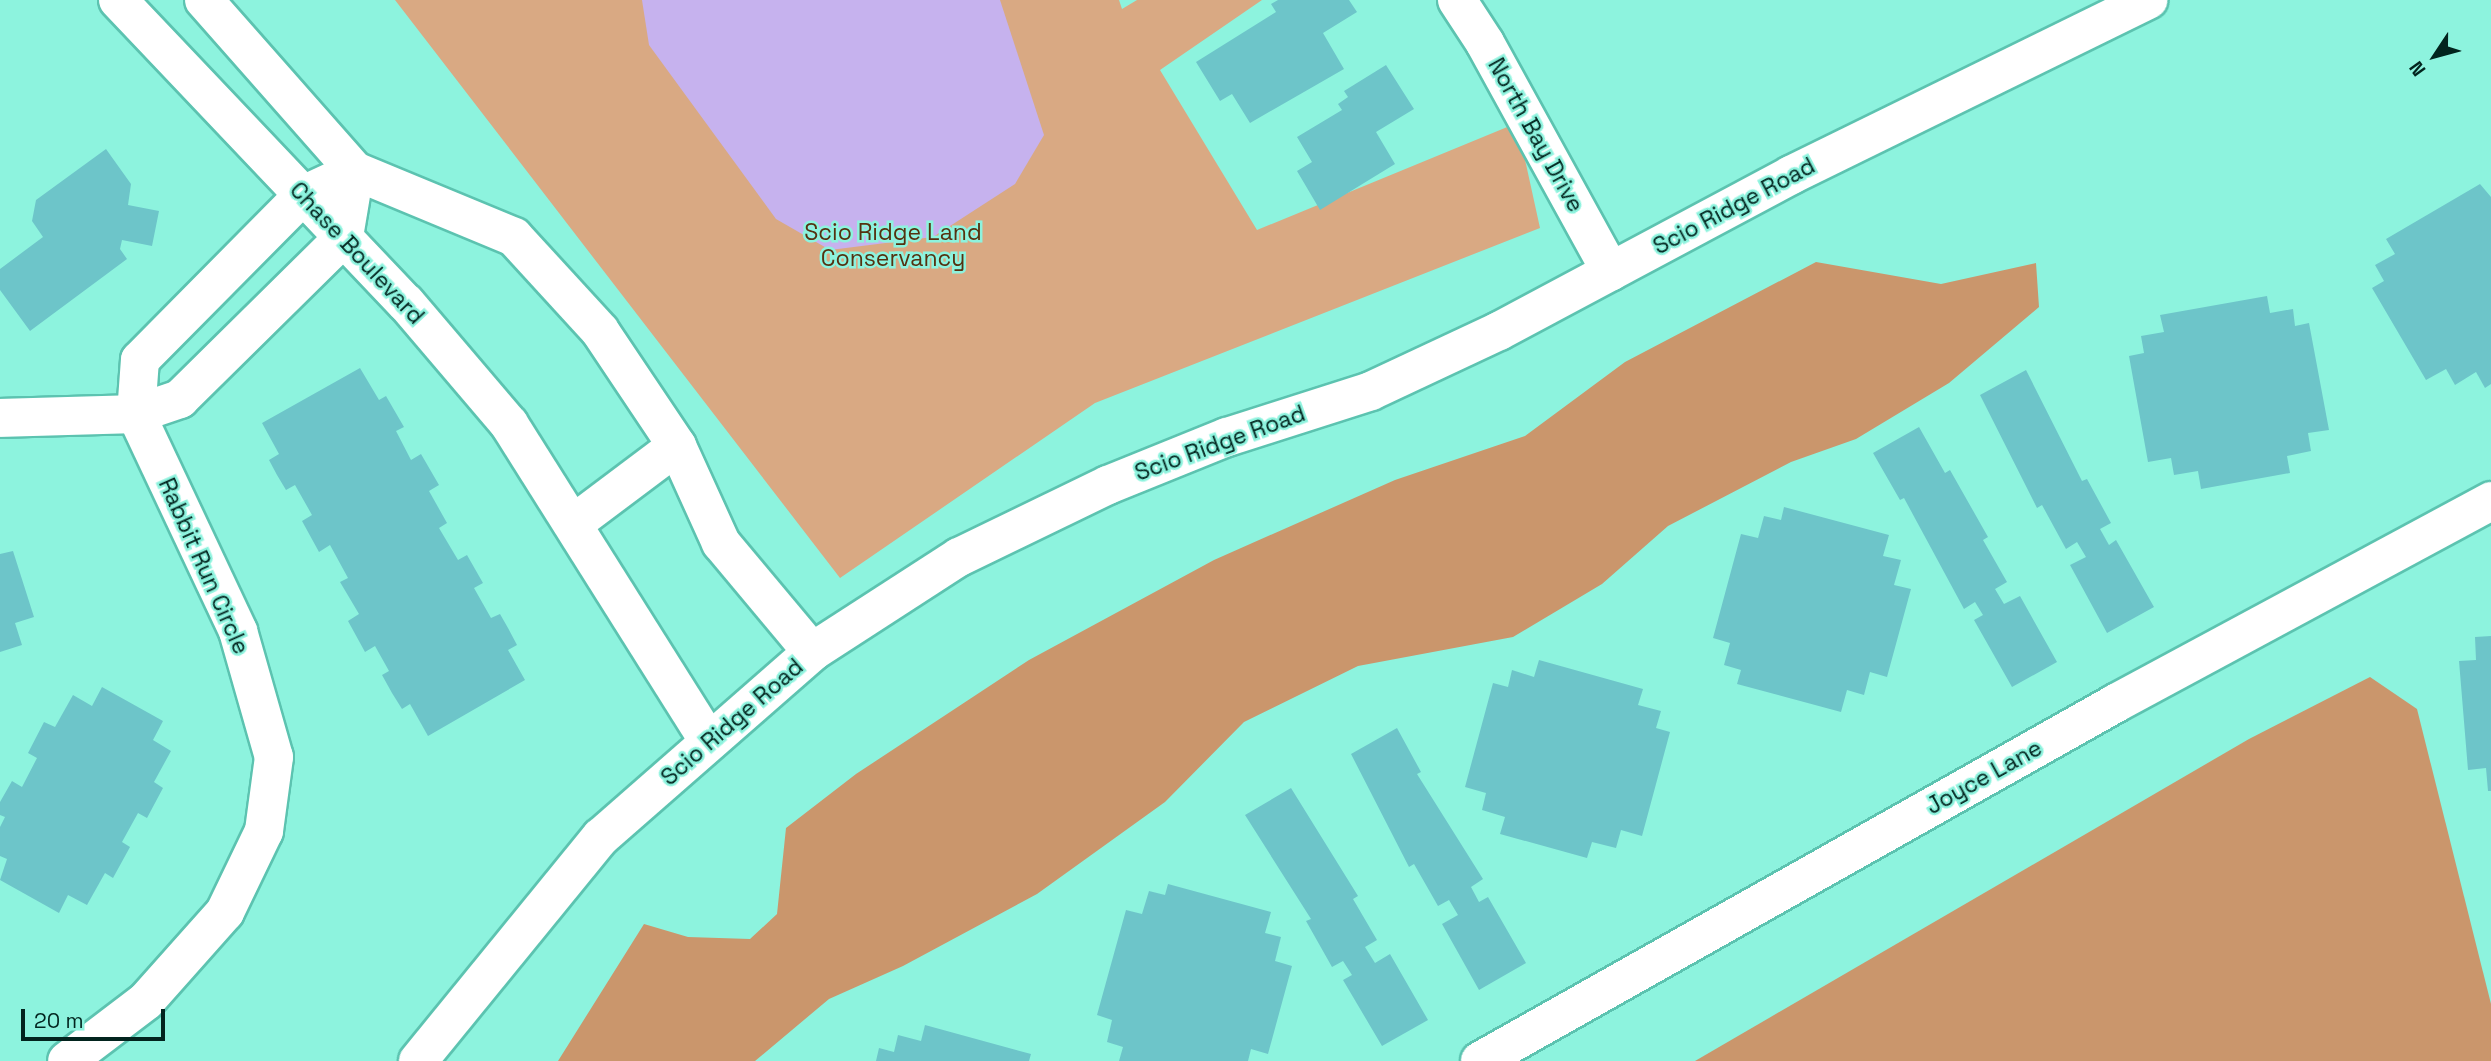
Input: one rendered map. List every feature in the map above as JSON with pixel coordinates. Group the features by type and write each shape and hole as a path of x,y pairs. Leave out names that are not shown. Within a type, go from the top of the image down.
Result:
{"street":[{"name":"Chase Boulevard","path":"118,0 344,237 509,424 709,741"},
{"path":"204,0 355,171 514,237 600,331 677,446 721,543 812,652"},
{"name":"North Bay Drive","path":"1457,0 1485,43 1611,272"},
{"name":"Scio Ridge Road","path":"418,1061 601,837 812,652 959,557 1108,485 1227,437 1371,391 1499,331 1791,174 2148,0"},
{"name":"Rabbit Run Circle","path":"67,1061 146,1001 225,912 264,831 274,757 238,631 136,414 140,360 303,195 355,171"},
{"path":"0,418 136,414 180,399 344,237 355,171"},
{"path":"573,524 677,446"},
{"name":"Joyce Lane","path":"1480,1061 2116,703 2491,500"}],"green space":[{"name":"Scio Ridge Land Conservancy","path":"395,0 1119,0 1122,9 1137,0 1262,0 1160,70 1257,230 1517,123 1540,228 1095,403 840,578"}],"shaded area":[{"path":"642,0 1000,0 1044,135 1015,184 933,237 830,250 776,219 649,45"},
{"path":"1816,262 1941,284 2036,263 2039,307 1949,383 1856,439 1791,462 1668,526 1602,584 1513,637 1358,666 1244,722 1165,802 1037,894 903,966 829,999 755,1061 558,1061 644,924 688,937 750,939 777,914 786,828 856,774 1029,660 1214,560 1395,480 1525,436 1625,362"},
{"path":"2370,677 2417,709 2491,1004 2491,1061 1695,1061 2249,739"}],"building":[{"path":"1278,0 1349,0 1357,12 1323,33 1344,69 1250,123 1232,94 1220,101 1196,62 1276,12 1271,4"},
{"path":"1386,65 1414,109 1376,132 1395,164 1320,210 1297,171 1312,162 1297,137 1342,110 1338,104 1348,97 1344,91"},
{"path":"106,149 131,184 128,205 159,211 152,246 122,240 120,249 127,259 30,331 0,290 0,269 43,237 32,221 36,200"},
{"path":"2480,184 2491,197 2491,384 2485,388 2476,372 2455,385 2446,369 2426,380 2372,288 2384,281 2375,265 2395,254 2386,239"},
{"path":"2267,296 2270,313 2293,309 2295,326 2309,323 2329,430 2308,433 2311,451 2287,456 2290,473 2201,489 2198,471 2174,475 2171,458 2148,462 2129,356 2144,353 2141,336 2164,332 2160,315"},
{"path":"360,368 379,400 386,396 404,427 396,431 411,460 421,454 439,485 429,491 447,523 439,528 458,560 467,555 483,583 474,588 491,618 500,614 508,628 517,645 508,650 525,680 428,736 410,704 402,709 392,693 382,675 389,671 375,646 365,652 348,621 359,614 340,582 348,578 330,545 319,552 302,521 312,515 295,485 286,490 269,460 279,454 262,423"},
{"path":"2026,370 2082,481 2087,479 2111,523 2100,529 2109,545 2116,540 2154,607 2107,633 2070,565 2086,557 2077,542 2066,549 2042,505 2037,508 1980,395"},
{"path":"1919,427 1945,473 1950,470 1988,537 1983,540 2007,582 1995,589 2004,604 2020,596 2057,662 2012,687 1974,620 1983,615 1975,602 1964,609 1904,498 1900,500 1873,453"},
{"path":"1784,507 1889,535 1883,556 1901,560 1894,585 1911,589 1887,677 1870,672 1864,695 1847,690 1841,712 1737,684 1741,670 1724,665 1730,643 1713,638 1741,534 1758,538 1764,516 1781,520"},
{"path":"13,551 34,617 15,623 22,645 0,652 0,554"},
{"path":"2491,636 2491,791 2488,791 2486,768 2468,770 2459,661 2476,660 2475,637"},
{"path":"1539,660 1643,689 1638,705 1661,711 1656,728 1670,732 1642,836 1621,830 1616,848 1592,842 1587,858 1500,834 1505,817 1482,810 1486,793 1465,787 1493,683 1508,687 1512,670 1534,677"},
{"path":"102,687 163,721 153,740 171,751 154,782 163,788 147,818 138,813 122,842 130,847 113,878 105,873 87,905 68,895 59,913 0,880 7,859 0,856 0,827 5,817 0,815 0,802 12,781 22,787 37,758 28,753 44,722 55,727 73,695 92,706"},
{"path":"1397,728 1421,772 1417,774 1483,879 1471,887 1479,902 1488,897 1526,963 1479,990 1442,924 1458,915 1449,900 1438,906 1414,864 1409,867 1351,754"},
{"path":"1291,788 1358,896 1353,899 1377,940 1365,947 1375,963 1390,954 1428,1020 1382,1046 1343,980 1352,975 1343,961 1332,967 1306,921 1311,919 1245,815"},
{"path":"1168,884 1271,912 1265,933 1281,937 1275,961 1292,966 1268,1054 1251,1049 1248,1061 1119,1061 1123,1047 1107,1042 1112,1020 1097,1015 1126,910 1142,914 1149,891 1165,895"},
{"path":"925,1025 1031,1054 1029,1061 876,1061 879,1048 894,1052 898,1035 921,1041"}]}
